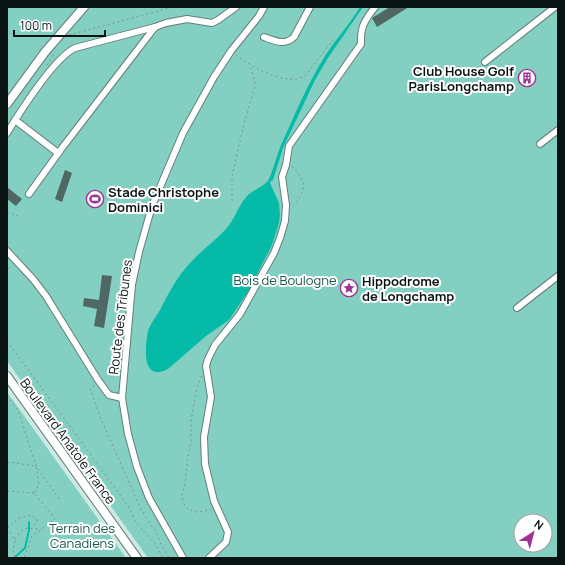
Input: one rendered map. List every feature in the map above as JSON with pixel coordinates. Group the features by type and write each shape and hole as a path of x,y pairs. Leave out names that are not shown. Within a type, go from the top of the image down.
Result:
{"main road":[{"path":"7,104 45,52 84,7"},
{"name":"Boulevard Anatole France","path":"7,376 137,558"}],"lane":[{"path":"7,133 49,73 68,52 166,23 187,19 212,23 236,7"},
{"name":"Route des Tribunes","path":"183,558 149,498 128,434 122,398 132,285 139,252 152,206 183,133 214,77 231,51 260,16 264,7"},
{"path":"264,37 283,43 291,40 310,7"},
{"path":"208,558 226,542 227,529 210,485 204,457 204,437 211,397 206,366 208,359 215,345 240,314 274,252 280,238 286,214 282,177 289,146 361,44 360,32 375,7"},
{"path":"485,62 555,7"},
{"path":"29,194 58,153 155,27"},
{"path":"15,120 58,153"},
{"path":"540,144 558,130"},
{"path":"7,251 33,279 46,296 98,380 109,395 122,398"},
{"path":"517,308 558,276"}],"path":[{"path":"60,35 64,36 173,7"},
{"path":"231,51 250,65 263,72 294,80 305,76 334,39"},
{"path":"232,201 232,176 254,89 254,78 250,65"},
{"path":"286,214 300,196 304,183 299,173 287,160"},
{"path":"7,212 21,217"},
{"path":"7,341 130,508 135,521 155,544 163,558"},
{"path":"206,366 197,387 191,420 191,442 182,495 184,504 188,509 195,512 206,512 218,509"},
{"path":"98,380 90,389 101,419 140,507 155,530 169,558"},
{"path":"7,396 18,410 36,466 39,485 34,493"},
{"path":"7,462 36,466 60,500"},
{"path":"7,491 34,493 54,519 32,536 24,558"},
{"path":"15,540 8,528 19,518 31,515 36,518 37,521 33,527"},
{"path":"14,558 13,550 15,540 20,532 33,527 36,529 41,529"}],"green space":[{"name":"Bois de Boulogne","path":"7,7 558,7 558,558 148,558 7,361"},
{"name":"Terrain des Canadiens","path":"7,392 126,558 7,558"}],"shaded area":[{"path":"360,7 363,7 328,58 315,80 283,148 273,180 270,183 279,203 279,223 272,245 249,290 229,320 206,336 168,369 159,372 153,371 149,367 146,353 148,331 175,282 197,256 226,229 247,196 269,180 280,147 313,77 325,56"}],"building":[{"path":"390,7 409,7 377,27 372,18"},
{"path":"65,170 72,173 62,202 55,199"},
{"path":"7,187 22,199 16,206 7,199"},
{"path":"102,275 112,276 104,328 94,326 97,309 83,306 84,298 99,300"}],"waterway":[{"path":"14,558 25,548 29,530 29,522"}],"place":[{"name":"Club House Golf ParisLongchamp","path":"527,78"},
{"name":"Stade Christophe Dominici","path":"95,199"},
{"name":"Hippodrome de Longchamp","path":"349,288"}]}
